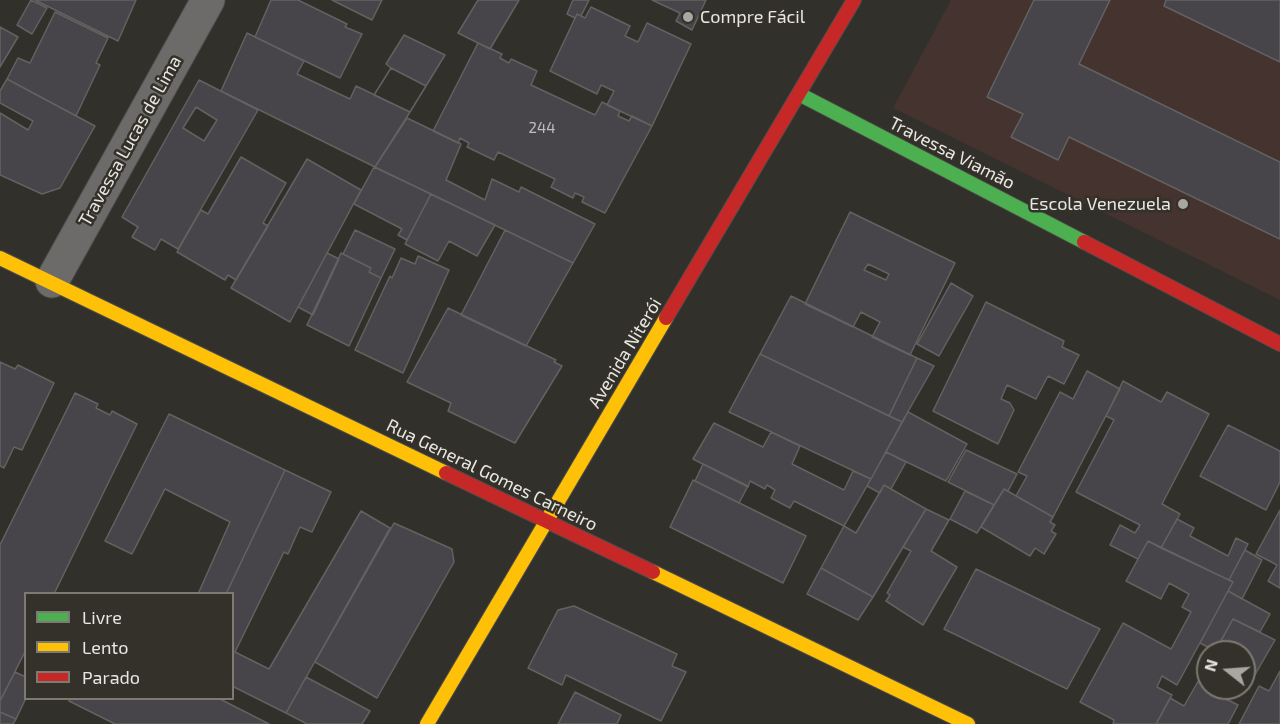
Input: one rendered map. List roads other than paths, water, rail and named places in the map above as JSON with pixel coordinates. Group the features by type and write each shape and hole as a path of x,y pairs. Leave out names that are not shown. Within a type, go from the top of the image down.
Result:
{"main road":[{"name":"Avenida Niterói","path":"427,724 854,0"},
{"name":"Travessa Viamão","path":"799,94 1280,344"},
{"name":"Rua General Gomes Carneiro","path":"0,258 52,281 968,724"}],"street":[{"name":"Travessa Lucas de Lima","path":"52,281 208,0"}],"place":[{"name":"Compre Fácil","path":"688,17"},
{"name":"Escola Venezuela","path":"1183,204"}]}
